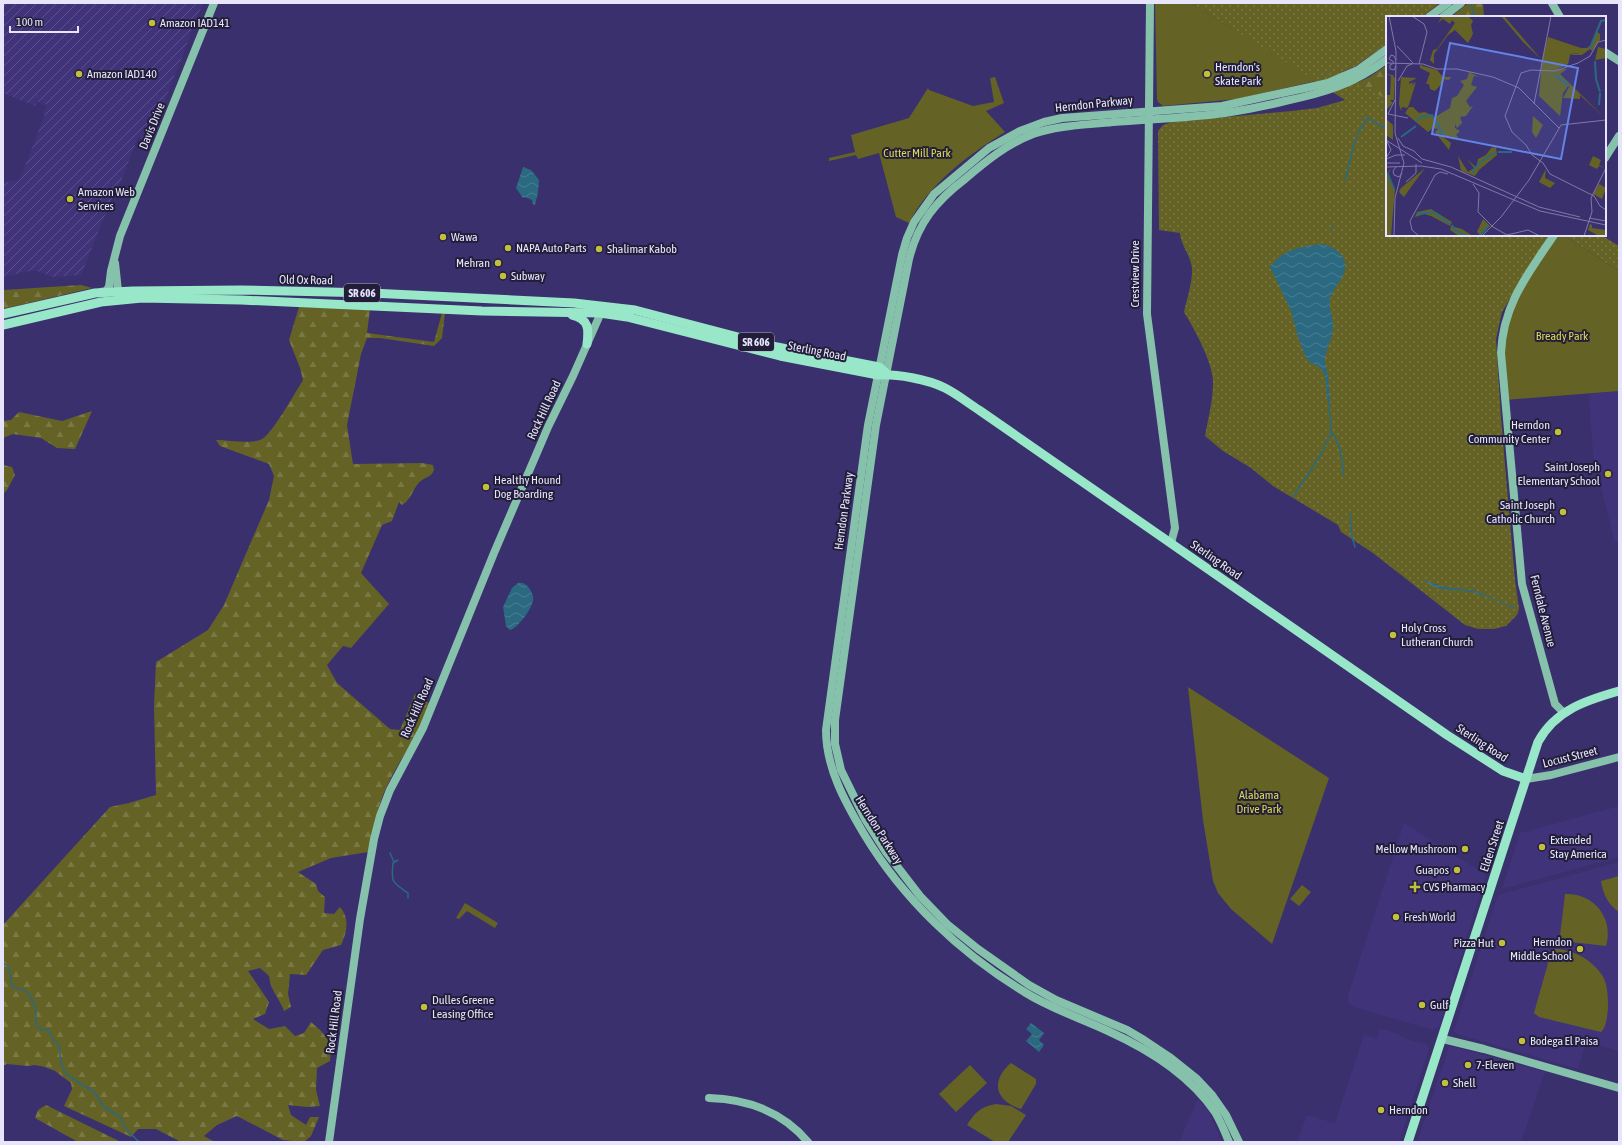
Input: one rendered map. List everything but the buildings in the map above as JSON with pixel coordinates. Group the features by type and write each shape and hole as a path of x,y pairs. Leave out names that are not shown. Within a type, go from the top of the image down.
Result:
{"main road":[{"name":"Davis Drive","path":"101,292 106,291 109,287 114,258 120,236 214,3"},
{"name":"Crestview Drive","path":"1150,3 1147,314 1175,528 1171,543"},
{"path":"1430,16 1448,3"},
{"path":"1443,16 1461,3"},
{"path":"1552,3 1559,16"},
{"name":"Herndon Parkway","path":"1229,1142 1219,1119 1210,1105 1166,1064 1125,1039 1060,1011 1025,993 983,963 943,930 910,896 878,855 856,819 838,783 828,754 826,738 865,446 881,372 911,251 921,227 941,198 994,155 1009,145 1033,134 1066,126 1222,106 1320,85 1358,70 1386,50"},
{"path":"1606,53 1619,61"},
{"name":"Herndon Parkway","path":"1150,115 1201,116 1236,112 1314,95 1357,79 1386,60"},
{"path":"1606,156 1619,136"},
{"name":"Ferndale Avenue","path":"1553,236 1511,305 1504,328 1501,353 1522,584 1556,704 1564,713"},
{"name":"Davis Drive","path":"114,258 118,292"},
{"name":"Old Ox Road","path":"3,314 101,292 241,290 371,293 635,310"},
{"path":"107,301 114,298 118,292"},
{"name":"Old Ox Road","path":"3,325 107,301 142,298 191,298 565,313 602,309 627,318"},
{"name":"Rock Hill Road","path":"329,1142 360,919 374,839 380,816 390,790 423,728 494,553 548,427 602,309"},
{"name":"Sterling Road","path":"635,310 772,346 926,381 949,390 1482,758 1503,771 1526,779"},
{"path":"565,313 580,317 586,322 588,332 587,344"},
{"name":"Sterling Road","path":"627,318 780,356 881,372"},
{"name":"Herndon Parkway","path":"881,372 876,425 835,720 835,744 838,761 843,774 865,819 886,852 920,896 947,924 978,949 1029,985 1056,1000 1132,1033 1171,1058 1196,1078 1212,1095 1226,1114 1239,1142"},
{"name":"Elden Street","path":"1408,1142 1541,736 1553,722 1564,713 1588,700 1619,691"},
{"name":"Locust Street","path":"1526,779 1551,775 1619,757"},
{"path":"1443,1039 1484,1049 1619,1088"},
{"path":"709,1098 742,1102 769,1111 786,1121 808,1142"}],"shaded area":[{"path":"3,3 203,3 149,141 138,137 81,275 52,277 35,270 3,277 3,183 20,179 45,114 43,112 47,105 37,102 35,106 3,93"},
{"name":"Saint Joseph Elementary School","path":"1619,391 1619,541 1615,542 1593,456 1589,394"},
{"path":"1619,806 1619,857 1502,889 1520,833"},
{"path":"1404,823 1486,875 1439,1027 1433,1030 1354,1007 1348,1002 1348,996"},
{"path":"1619,862 1619,1051 1574,1038 1586,1042 1578,1069 1457,1034 1454,1031 1498,895"},
{"path":"1380,1028 1398,1034 1406,1039 1426,1044 1429,1049 1399,1142 1297,1142 1307,1115 1335,1123 1364,1035 1377,1039"},
{"path":"1449,1047 1454,1047 1545,1072 1521,1142 1417,1142"},
{"path":"1198,1099 1208,1110 1222,1142 1179,1142"}],"green space":[{"path":"1155,3 1191,3 1316,81 1237,99 1163,106 1157,99"},
{"path":"1191,3 1440,3 1423,16 1386,16 1386,45 1356,66 1342,72 1359,82 1370,77 1386,66 1386,236 1548,236 1502,312 1496,339 1501,418 1515,580 1519,609 1517,615 1506,626 1494,629 1478,629 1465,625 1373,553 1341,532 1338,525 1273,486 1251,468 1223,451 1205,436 1212,396 1212,375 1203,347 1184,312 1192,278 1190,259 1182,242 1180,233 1159,230 1158,131 1163,125 1172,122 1317,108 1345,100"},
{"path":"1468,3 1483,3 1484,16 1452,16"},
{"path":"1386,66 1386,99 1359,82 1370,77"},
{"name":"Cutter Mill Park","path":"995,77 1004,103 986,111 1005,132 977,150 938,183 917,209 909,223 896,217 879,153 858,159 856,155 829,161 829,158 855,152 851,135 909,118 928,88 929,90 973,106 994,102 990,78"},
{"name":"Bready Park","path":"1553,236 1565,236 1619,271 1619,391 1505,400 1501,353 1508,313"},
{"path":"1565,236 1603,236 1619,246 1619,271"},
{"path":"81,285 92,288 3,309 3,290"},
{"path":"299,307 370,309 367,333 434,342 442,313 445,313 442,338 434,346 380,338 367,338 361,354 347,425 353,464 422,463 433,465 434,470 417,485 406,502 402,505 399,502 392,521 382,525 361,573 389,604 351,648 343,646 327,665 337,683 390,729 400,730 415,694 432,705 388,783 376,816 368,852 331,858 298,872 316,884 318,891 325,897 324,913 334,914 340,907 343,912 346,921 346,930 341,945 323,950 306,975 290,974 288,994 291,1007 284,1011 271,986 269,976 260,968 248,971 269,1002 265,1014 253,1019 269,1029 285,1026 295,1036 304,1033 311,1022 321,1031 331,1044 330,1061 317,1068 316,1090 320,1106 307,1107 288,1105 291,1115 306,1125 310,1117 319,1117 311,1136 304,1142 283,1140 237,1116 217,1125 204,1136 215,1142 181,1142 156,1129 138,1129 131,1137 64,1106 72,1089 71,1083 55,1071 35,1065 28,1066 7,1064 3,1066 3,925 110,807 156,795 154,706 156,662 208,630 224,605 269,500 274,476 269,464 220,446 216,440 243,442 260,440 270,431 289,403 303,380 289,340"},
{"path":"92,411 75,449 57,448 41,438 13,434 3,438 3,421 11,420 19,412 62,421"},
{"path":"3,465 12,467 15,475 7,490 3,494"},
{"name":"Alabama Drive Park","path":"1188,687 1329,778 1272,944 1231,909 1218,893 1213,881 1203,820"},
{"path":"1619,876 1619,912 1607,899 1601,881"},
{"path":"1302,885 1311,892 1299,906 1290,899"},
{"path":"1565,894 1585,898 1599,909 1607,926 1608,936 1606,946 1563,941 1560,936"},
{"path":"465,903 498,923 495,928 467,911 459,919 456,918"},
{"path":"1552,949 1566,950 1587,959 1602,975 1607,987 1608,1008 1606,1024 1601,1032 1539,1017 1534,1013"},
{"path":"1011,1063 1036,1079 1036,1084 1021,1109 1006,1101 998,1090 1000,1077"},
{"path":"970,1065 987,1083 956,1112 939,1094"},
{"path":"996,1104 1011,1106 1026,1115 1008,1142 995,1142 967,1125 979,1111 987,1106"},
{"path":"46,1105 121,1142 78,1142 35,1118 38,1110"}],"water":[{"path":"523,167 531,170 539,180 535,205 533,204 532,200 525,197 523,198 516,188"},
{"path":"1320,244 1328,246 1339,252 1345,263 1342,278 1330,299 1333,331 1325,360 1329,386 1330,402 1328,403 1324,374 1320,368 1306,358 1298,337 1291,311 1270,267 1271,264 1273,264 1277,259 1288,252 1307,246"},
{"path":"1423,580 1444,587 1476,591 1514,607 1514,609 1480,594 1434,587"},
{"path":"518,583 526,584 532,594 533,600 524,618 517,626 510,630 506,626 503,607 512,588"},
{"path":"1031,1023 1044,1033 1039,1040 1044,1045 1039,1052 1026,1041 1032,1034 1026,1029"}],"waterway":[{"path":"1471,5 1474,16"},
{"path":"1357,135 1367,118 1386,128"},
{"path":"1345,180 1356,138"},
{"path":"1293,497 1320,456 1331,433 1329,402"},
{"path":"1332,433 1338,443 1341,453 1343,475"},
{"path":"1350,514 1352,537 1355,547"},
{"path":"390,853 394,862 398,860 393,863 392,875 394,881 408,893 408,898"},
{"path":"3,963 9,967 13,987 24,990 28,993 34,1003 36,1011 36,1026 41,1030 49,1030 53,1040 59,1045 61,1063 66,1074 94,1092 103,1106 120,1117 126,1129 139,1142"}],"place":[{"name":"Amazon IAD141","path":"152,23"},
{"name":"Amazon IAD140","path":"79,74"},
{"name":"Herndon's Skate Park","path":"1207,74"},
{"name":"Amazon Web Services","path":"70,199"},
{"name":"Wawa","path":"443,237"},
{"name":"NAPA Auto Parts","path":"508,248"},
{"name":"Shalimar Kabob","path":"599,249"},
{"name":"Mehran","path":"498,263"},
{"name":"Subway","path":"503,276"},
{"name":"Herndon Community Center","path":"1558,432"},
{"name":"Saint Joseph Elementary School","path":"1608,474"},
{"name":"Healthy Hound Dog Boarding","path":"486,487"},
{"name":"Saint Joseph Catholic Church","path":"1563,512"},
{"name":"Holy Cross Lutheran Church","path":"1393,635"},
{"name":"Extended Stay America","path":"1542,847"},
{"name":"Mellow Mushroom","path":"1465,849"},
{"name":"Guapos","path":"1457,870"},
{"name":"CVS Pharmacy","path":"1415,887"},
{"name":"Fresh World","path":"1396,917"},
{"name":"Pizza Hut","path":"1502,943"},
{"name":"Herndon Middle School","path":"1580,949"},
{"name":"Gulf","path":"1422,1005"},
{"name":"Dulles Greene Leasing Office","path":"424,1007"},
{"name":"Bodega El Paisa","path":"1522,1041"},
{"name":"7-Eleven","path":"1468,1065"},
{"name":"Shell","path":"1445,1083"},
{"name":"Herndon","path":"1381,1110"}]}
